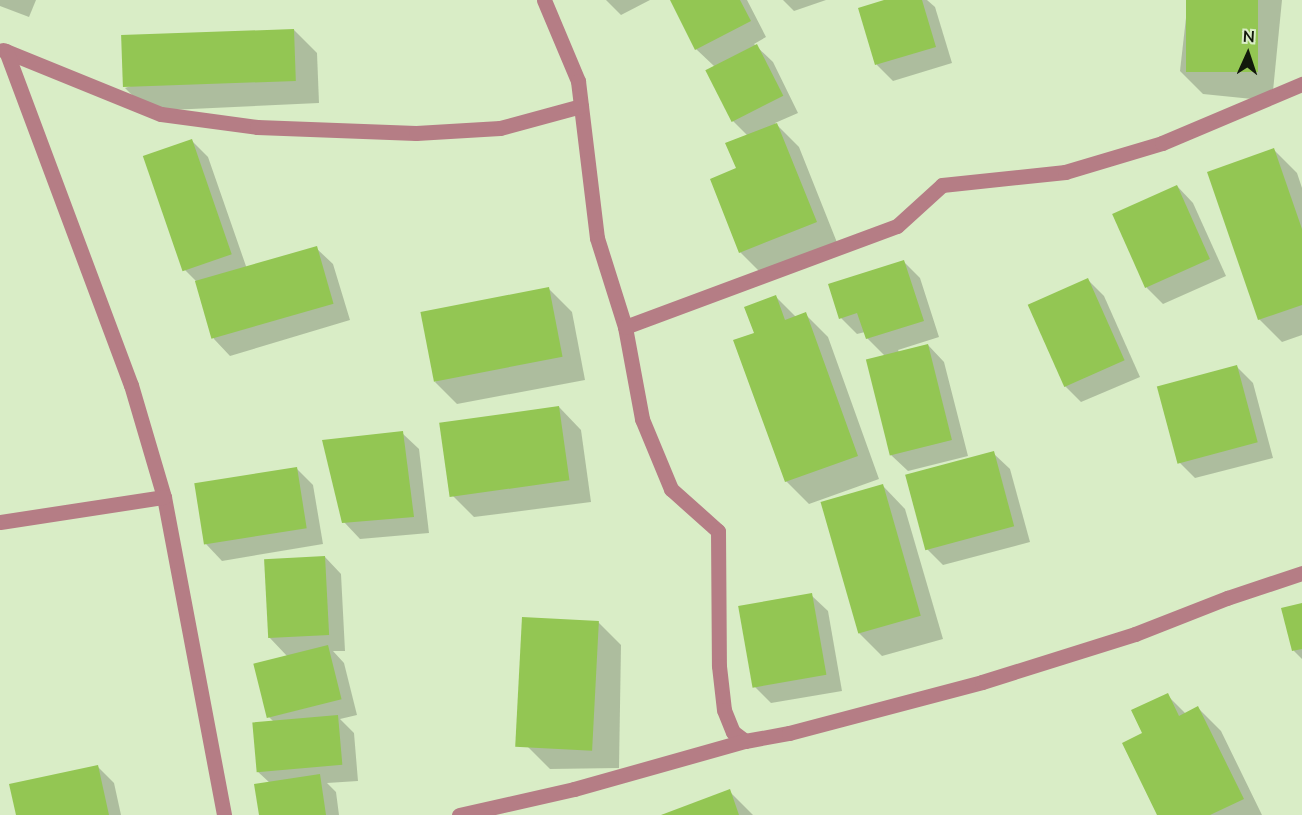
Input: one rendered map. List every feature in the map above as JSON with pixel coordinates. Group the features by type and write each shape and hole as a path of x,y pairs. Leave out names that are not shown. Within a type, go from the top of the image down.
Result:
{"street":[{"path":"544,0 578,81 597,238 625,327 642,419 671,489 718,531 719,666 724,710 733,732 745,741"},
{"path":"3,50 161,114 257,127 416,133 490,128 581,106"},
{"path":"3,50 131,385 164,497 224,815"},
{"path":"625,327 897,225 942,186 1065,172 1162,143 1302,84"},
{"path":"0,522 164,497"},
{"path":"459,815 574,789 745,741 789,733 982,682 1135,634 1227,598 1302,573"}],"building":[{"path":"670,0 740,0 751,21 695,50"},
{"path":"884,0 922,0 936,47 875,65 858,8"},
{"path":"1186,0 1258,0 1258,72 1186,72"},
{"path":"294,29 296,81 123,87 121,35"},
{"path":"757,44 783,96 732,122 705,70"},
{"path":"777,123 817,222 739,253 710,179 736,168 725,143"},
{"path":"192,139 232,254 183,271 143,156"},
{"path":"1274,148 1302,229 1302,305 1258,320 1207,172"},
{"path":"1177,185 1210,259 1145,288 1112,214"},
{"path":"317,246 334,304 211,339 195,281"},
{"path":"904,260 924,321 866,339 857,313 839,319 828,284"},
{"path":"1088,278 1125,360 1064,387 1028,305"},
{"path":"549,287 563,357 434,382 420,312"},
{"path":"776,295 785,320 806,312 858,456 785,482 733,340 754,333 744,307"},
{"path":"928,344 952,440 890,456 866,359"},
{"path":"1237,365 1258,442 1178,464 1157,386"},
{"path":"559,406 569,480 450,497 439,423"},
{"path":"403,431 414,517 342,523 322,440"},
{"path":"994,451 1014,526 925,550 905,475"},
{"path":"297,467 307,528 204,545 194,483"},
{"path":"883,484 921,616 858,634 821,502"},
{"path":"325,556 329,635 268,638 264,559"},
{"path":"812,593 826,675 753,688 738,606"},
{"path":"1302,603 1302,649 1292,651 1281,608"},
{"path":"522,617 599,621 592,751 515,747"},
{"path":"328,645 342,699 267,718 253,664"},
{"path":"1168,693 1179,716 1198,706 1244,799 1210,815 1157,815 1122,743 1142,733 1131,710"},
{"path":"338,715 342,765 257,772 252,722"},
{"path":"98,765 109,815 16,815 9,784"},
{"path":"320,774 326,815 259,815 254,784"},
{"path":"730,789 739,815 661,815"}]}
